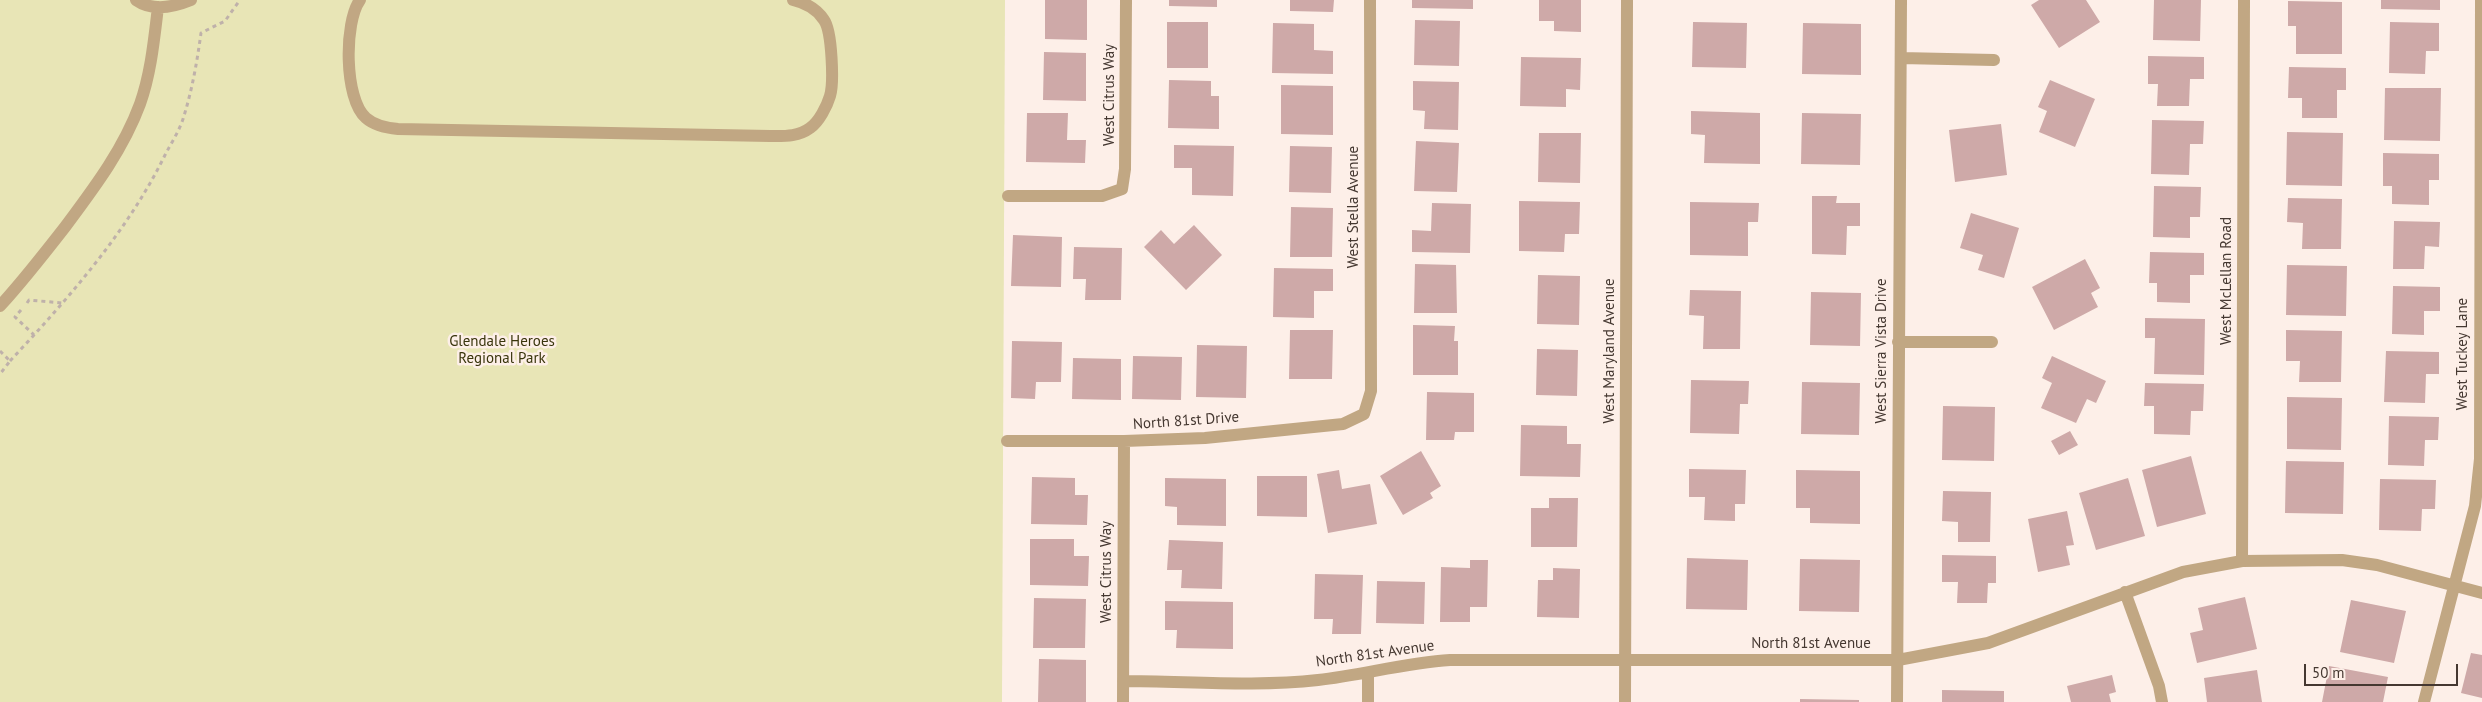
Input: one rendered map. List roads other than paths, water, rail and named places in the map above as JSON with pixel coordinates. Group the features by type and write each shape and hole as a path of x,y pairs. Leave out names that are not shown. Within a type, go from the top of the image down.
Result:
{"street":[{"path":"136,0 158,7 176,6 191,0"},
{"path":"360,0 354,8 350,27 350,86 356,104 366,118 382,127 398,129 795,136 811,128 823,112 831,95 831,38 825,21 815,9 802,2 793,0"},
{"name":"West Citrus Way","path":"1008,196 1102,196 1122,189 1126,170 1126,0"},
{"name":"West Stella Avenue","path":"1364,414 1370,391 1370,0"},
{"name":"West Maryland Avenue","path":"1625,702 1627,0"},
{"name":"West Sierra Vista Drive","path":"1897,702 1901,0"},
{"name":"West McLellan Road","path":"2242,561 2244,0"},
{"name":"West Tuckey Lane","path":"2424,702 2456,587 2475,506 2480,460 2481,0"},
{"path":"0,306 28,276 91,193 117,154 140,104 150,63 158,7"},
{"path":"1900,58 1994,60"},
{"path":"1898,342 1992,342"},
{"name":"North 81st Drive","path":"1007,441 1124,441 1204,438 1343,424 1364,414"},
{"name":"West Citrus Way","path":"1123,702 1124,441"},
{"name":"North 81st Avenue","path":"1123,681 1316,680 1368,673 1417,662 1450,660 1898,660 1988,643 2182,572 2242,561 2342,560 2377,565 2482,593"},
{"path":"2125,592 2159,686 2162,702"},
{"path":"1368,673 1368,702"}],"park label":[{"name":"Glendale Heroes Regional Park","path":"502,350"}]}
